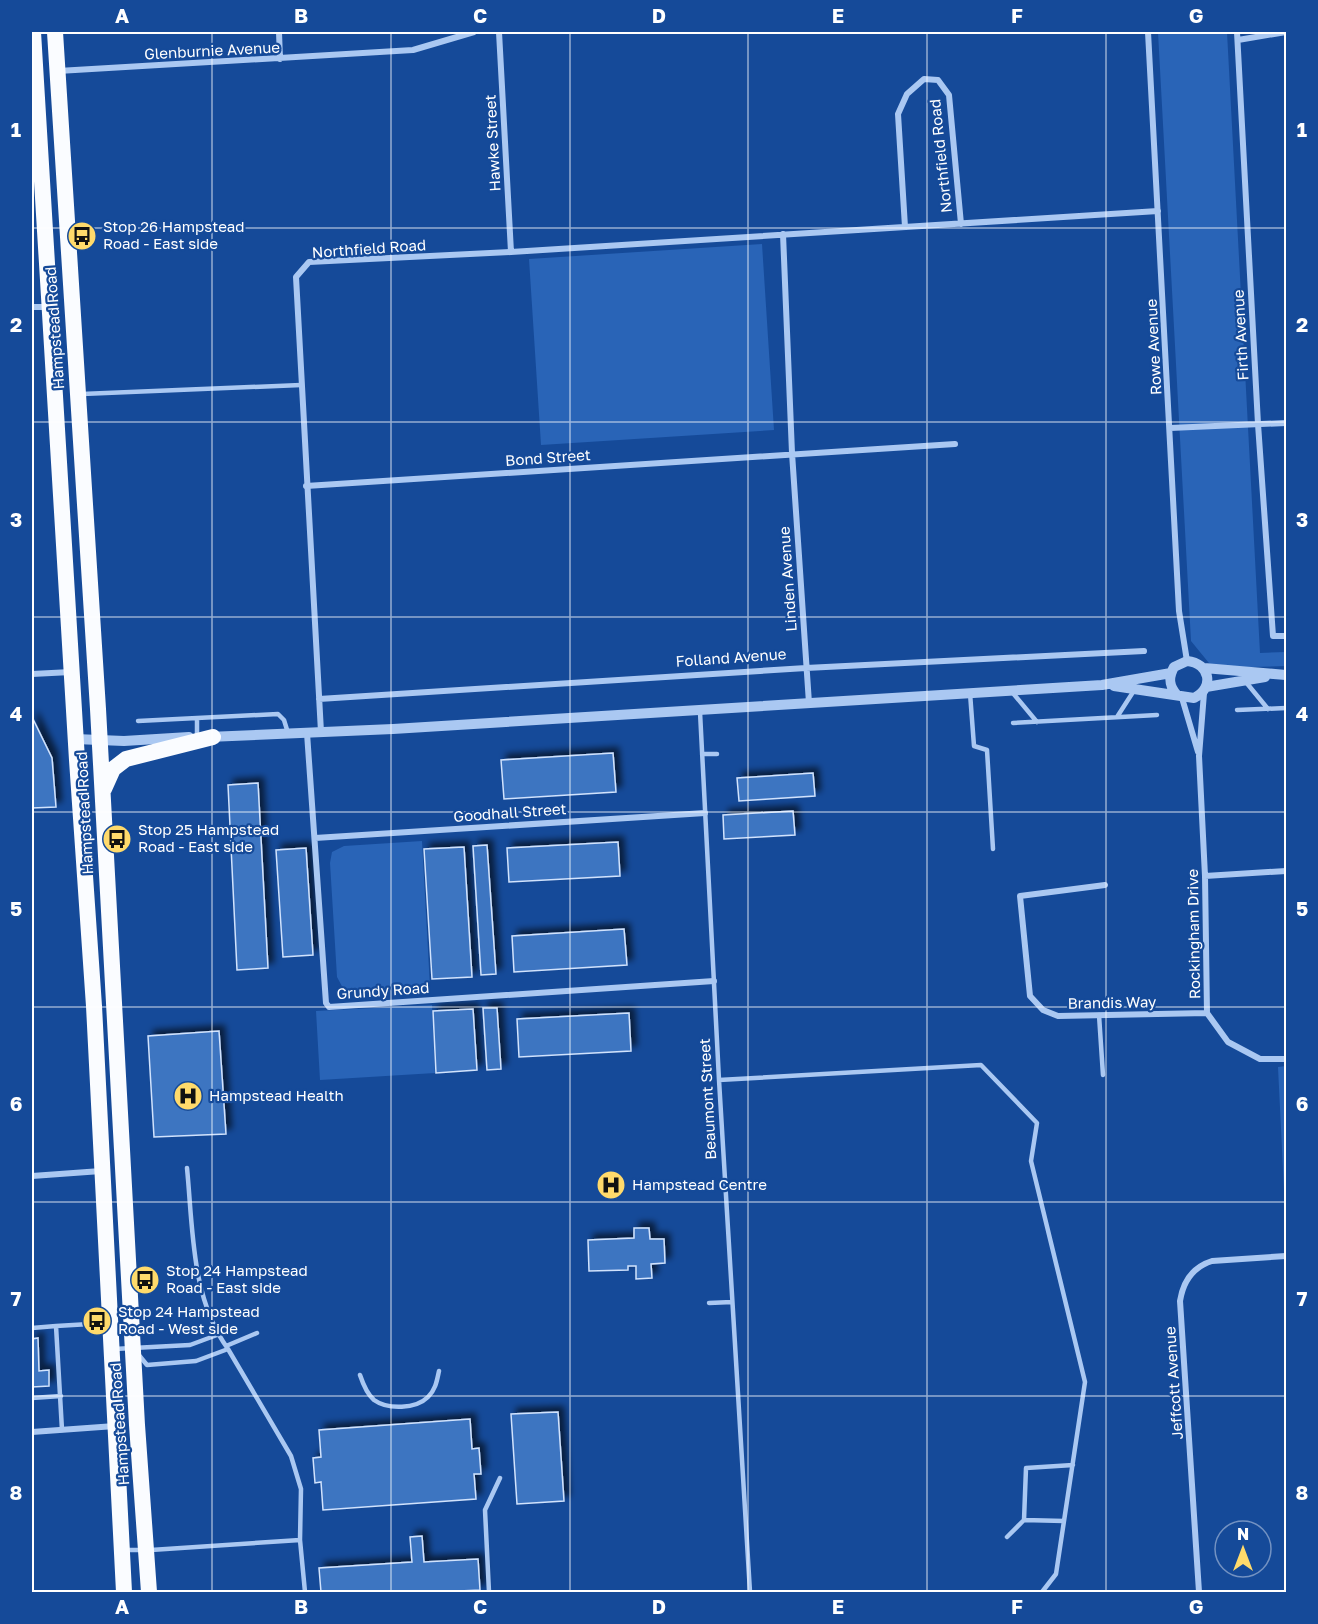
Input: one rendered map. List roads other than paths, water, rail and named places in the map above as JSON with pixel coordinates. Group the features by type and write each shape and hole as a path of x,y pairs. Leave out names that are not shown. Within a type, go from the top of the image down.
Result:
{"highway":[{"name":"Hampstead Road","path":"33,32 75,739 94,1006 124,1593"},
{"name":"Hampstead Road","path":"55,32 99,740 137,1425 149,1593"},
{"path":"36,73 58,71"},
{"path":"50,307 72,305"},
{"path":"102,794 109,775 126,759 205,737"},
{"path":"102,1171 123,1169"},
{"path":"115,1426 137,1425"}],"street":[{"path":"279,32 280,59"},
{"name":"Glenburnie Avenue","path":"58,71 413,50 474,32"},
{"name":"Hawke Street","path":"499,32 511,252"},
{"name":"Rowe Avenue","path":"1148,32 1179,610 1187,661"},
{"name":"Firth Avenue","path":"1237,32 1258,424 1273,636 1287,636"},
{"path":"1238,40 1287,32"},
{"name":"Northfield Road","path":"905,227 898,114 907,93 924,79 939,81 950,95 961,224"},
{"name":"Northfield Road","path":"321,733 296,277 309,262 511,252 1158,211"},
{"name":"Linden Avenue","path":"783,234 792,453 809,703"},
{"path":"32,308 50,307"},
{"path":"1170,428 1287,423"},
{"path":"792,453 955,444"},
{"name":"Bond Street","path":"306,486 792,453"},
{"name":"Folland Avenue","path":"319,699 806,668 1144,651"},
{"path":"1179,696 1170,685 1171,673 1174,667 1187,661 1193,661 1204,668 1283,675"},
{"path":"1204,668 1208,681 1205,689"},
{"path":"32,674 72,672"},
{"path":"75,739 321,733 700,711 1102,685 1171,673"},
{"path":"1102,685 1194,698 1205,689 1283,675"},
{"name":"Rockingham Drive","path":"1205,689 1199,756 1205,876 1207,1013 1228,1042 1260,1059 1287,1059"},
{"name":"Rockingham Drive","path":"1179,696 1199,756"},
{"name":"Grundy Road","path":"308,733 326,1004 329,1007 714,981"},
{"name":"Goodhall Street","path":"315,838 705,813"},
{"path":"1205,876 1287,871"},
{"name":"Brandis Way","path":"1105,885 1020,896 1030,996 1043,1010 1058,1016 1207,1013"},
{"path":"32,1176 102,1171"},
{"name":"Jeffcott Avenue","path":"1199,1593 1180,1301 1182,1290 1187,1279 1195,1271 1212,1261 1287,1256"},
{"path":"32,1432 115,1426"}],"lane":[{"path":"78,395 301,385"},
{"path":"1245,681 1268,709"},
{"path":"1117,717 1135,689"},
{"path":"1010,690 1037,722"},
{"path":"970,693 974,746 987,750 993,849"},
{"path":"1237,710 1287,708"},
{"name":"Beaumont Street","path":"700,711 719,1080 750,1593"},
{"path":"138,721 278,714 284,720 288,734"},
{"path":"1014,723 1157,715"},
{"path":"197,719 205,737"},
{"path":"702,754 717,754"},
{"path":"1099,1015 1103,1075"},
{"path":"719,1080 981,1065 1037,1123 1031,1161 1085,1382 1056,1574 1042,1593"},
{"path":"186,1168 200,1288 218,1335 291,1456 302,1489 300,1540 305,1593"},
{"path":"709,1303 732,1302"},
{"path":"32,1328 110,1323"},
{"path":"56,1326 63,1430"},
{"path":"133,1347 147,1365 196,1361 257,1333"},
{"path":"111,1349 189,1345 218,1335"},
{"path":"360,1375 375,1401 385,1405 400,1406 413,1405 429,1396 437,1383 440,1371"},
{"path":"32,1398 61,1396"},
{"path":"1007,1537 1024,1520 1026,1468 1073,1465"},
{"path":"489,1593 485,1510 501,1478"},
{"path":"1024,1520 1064,1521"},
{"path":"121,1550 300,1540"}],"place":[{"name":"Stop 26 Hampstead Road - East side","path":"82,236"},
{"name":"Stop 25 Hampstead Road - East side","path":"117,839"},
{"name":"Hampstead Health","path":"188,1096"},
{"name":"Hampstead Centre","path":"611,1185"},
{"name":"Stop 24 Hampstead Road - East side","path":"145,1280"},
{"name":"Stop 24 Hampstead Road - West side","path":"97,1321"}]}
